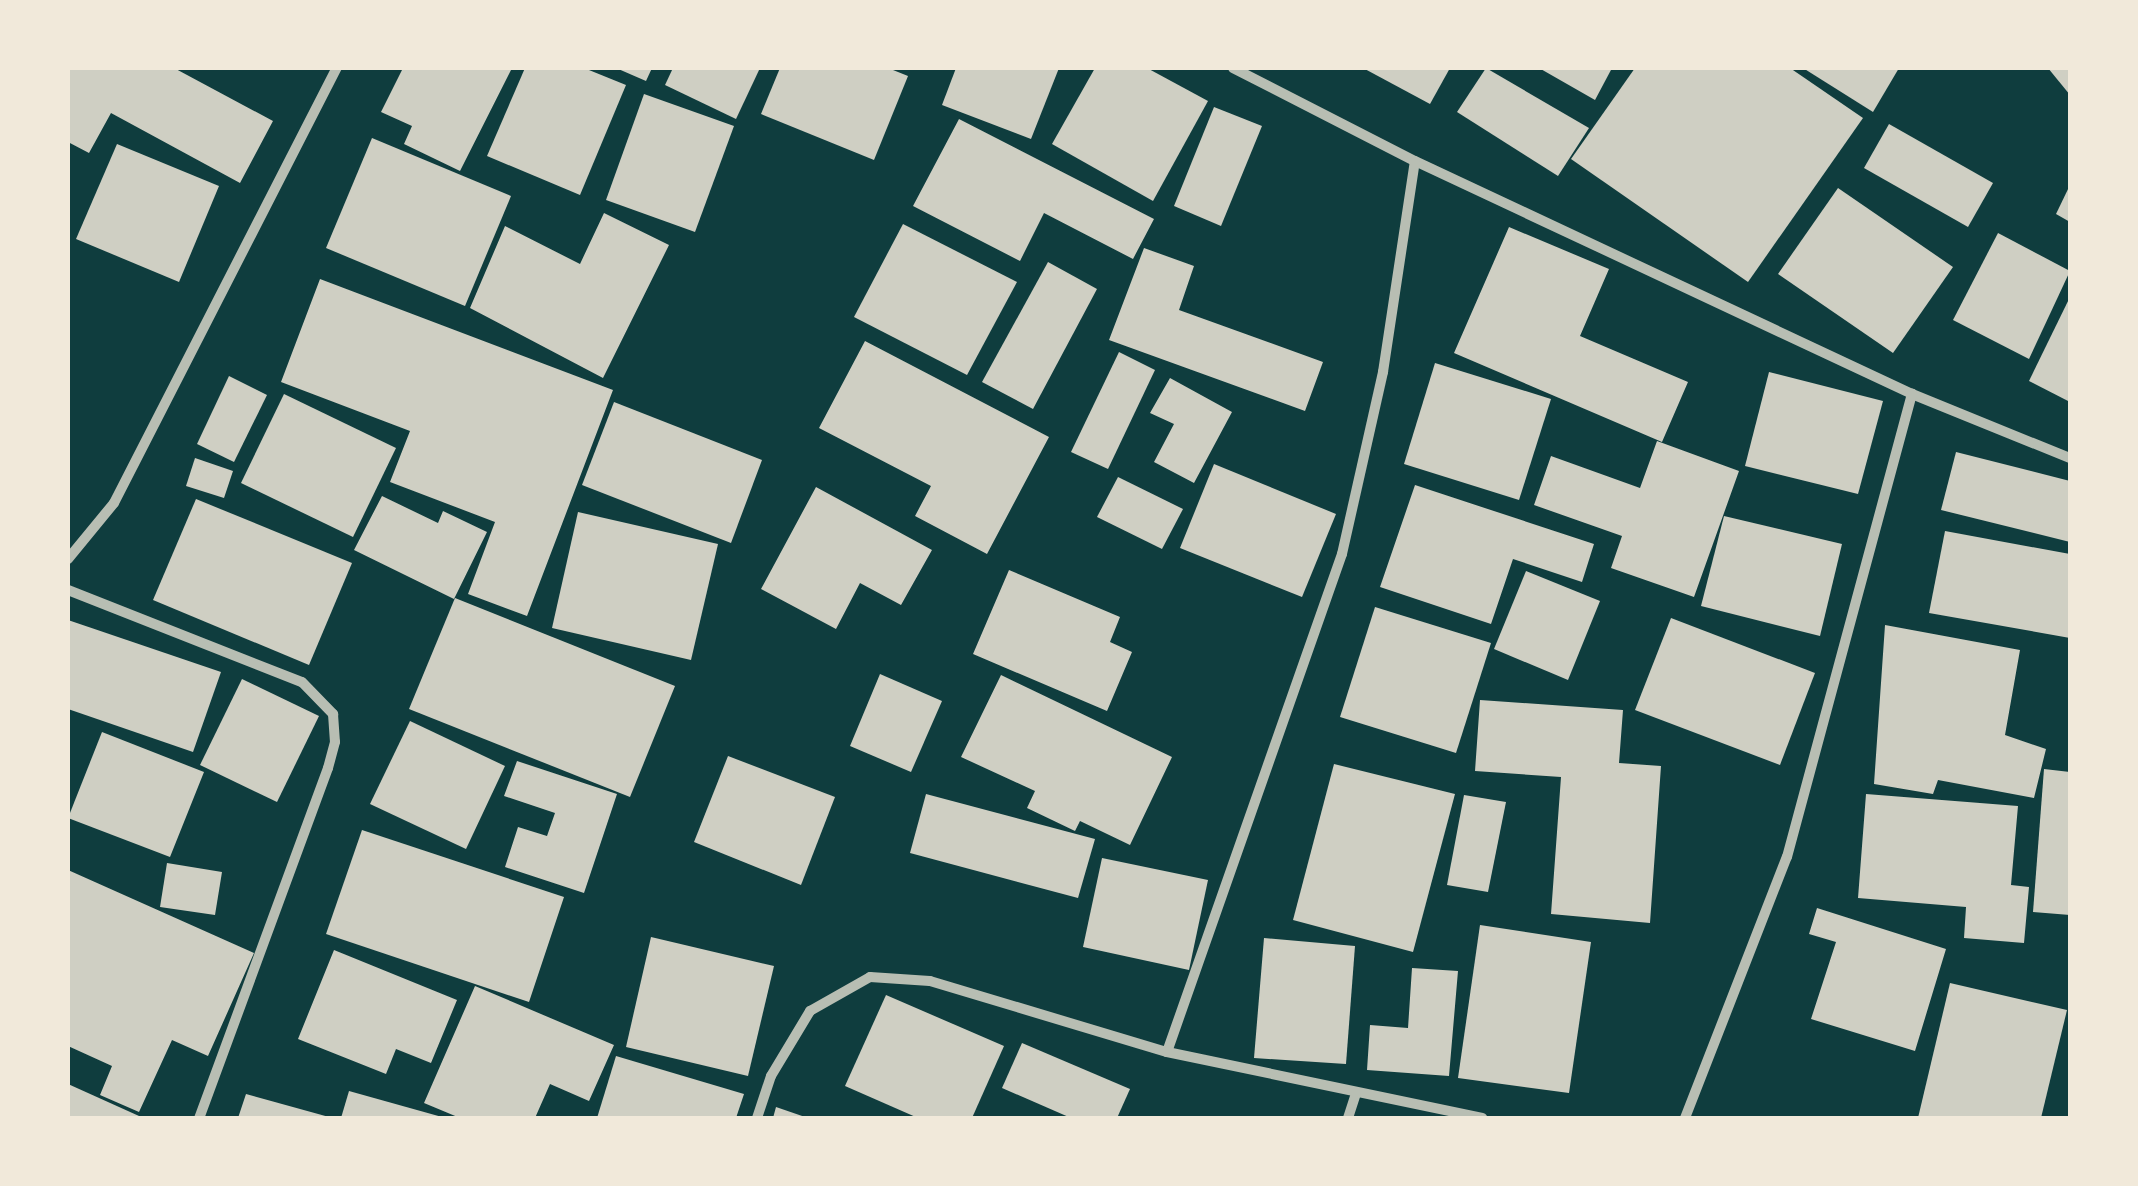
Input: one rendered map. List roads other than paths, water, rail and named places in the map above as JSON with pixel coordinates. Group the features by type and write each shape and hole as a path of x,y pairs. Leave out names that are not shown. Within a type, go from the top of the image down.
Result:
{"street":[{"path":"68,559 114,503 337,68"},
{"path":"1233,68 1415,161 1912,394 2070,458"},
{"path":"1167,1052 1342,554 1383,372 1415,161"},
{"path":"1685,1118 1787,857 1912,394"},
{"path":"68,590 302,682 324,697 333,714 335,742 328,768 199,1118"},
{"path":"757,1118 771,1076 810,1011 870,977 930,981 1167,1052 1482,1118"},
{"path":"1348,1118 1356,1093"}]}
